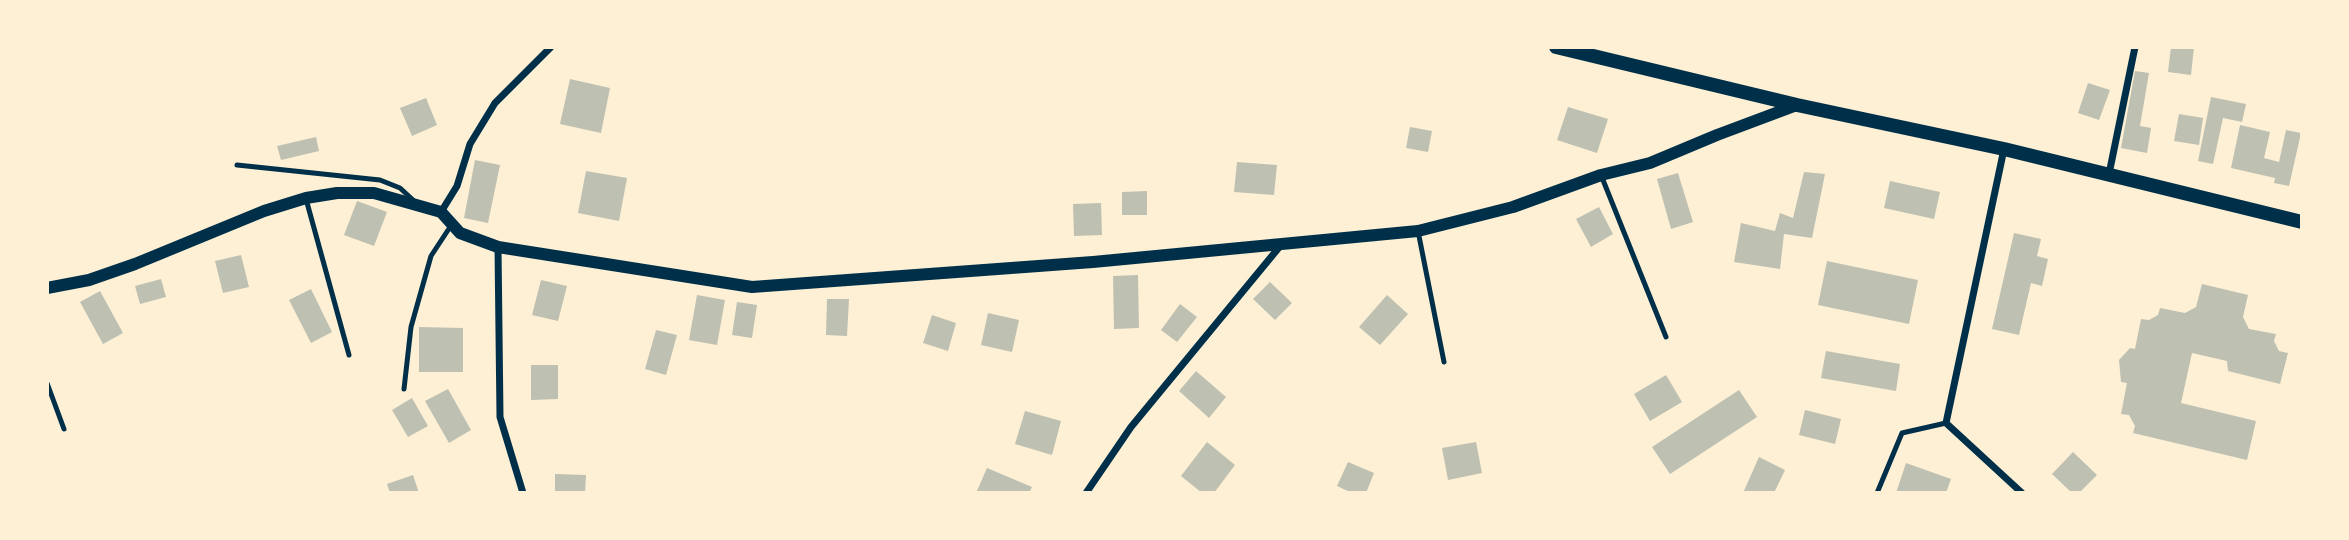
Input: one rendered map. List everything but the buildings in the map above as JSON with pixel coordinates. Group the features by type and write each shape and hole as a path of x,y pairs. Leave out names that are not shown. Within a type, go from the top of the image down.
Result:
{"main road":[{"path":"1560,48 1797,105 2004,149 2302,222"}],"street":[{"path":"441,212 457,186 470,144 495,103 551,47"},
{"path":"2109,174 2135,47"},
{"path":"47,288 89,280 135,264 264,211 306,198 337,193 374,193 441,212 460,233 498,247 751,286 1093,262 1418,231 1513,207 1601,175 1650,163 1797,105"},
{"path":"2004,149 1946,424 2022,493"},
{"path":"1087,493 1131,427 1281,244"},
{"path":"498,247 500,417 523,493"}],"lane":[{"path":"237,165 380,180 400,188 421,206"},
{"path":"1601,175 1666,337"},
{"path":"306,198 349,355"},
{"path":"404,389 411,327 431,256 452,224"},
{"path":"1418,231 1444,362"},
{"path":"47,383 64,429"},
{"path":"1877,493 1902,433 1946,424"}]}
